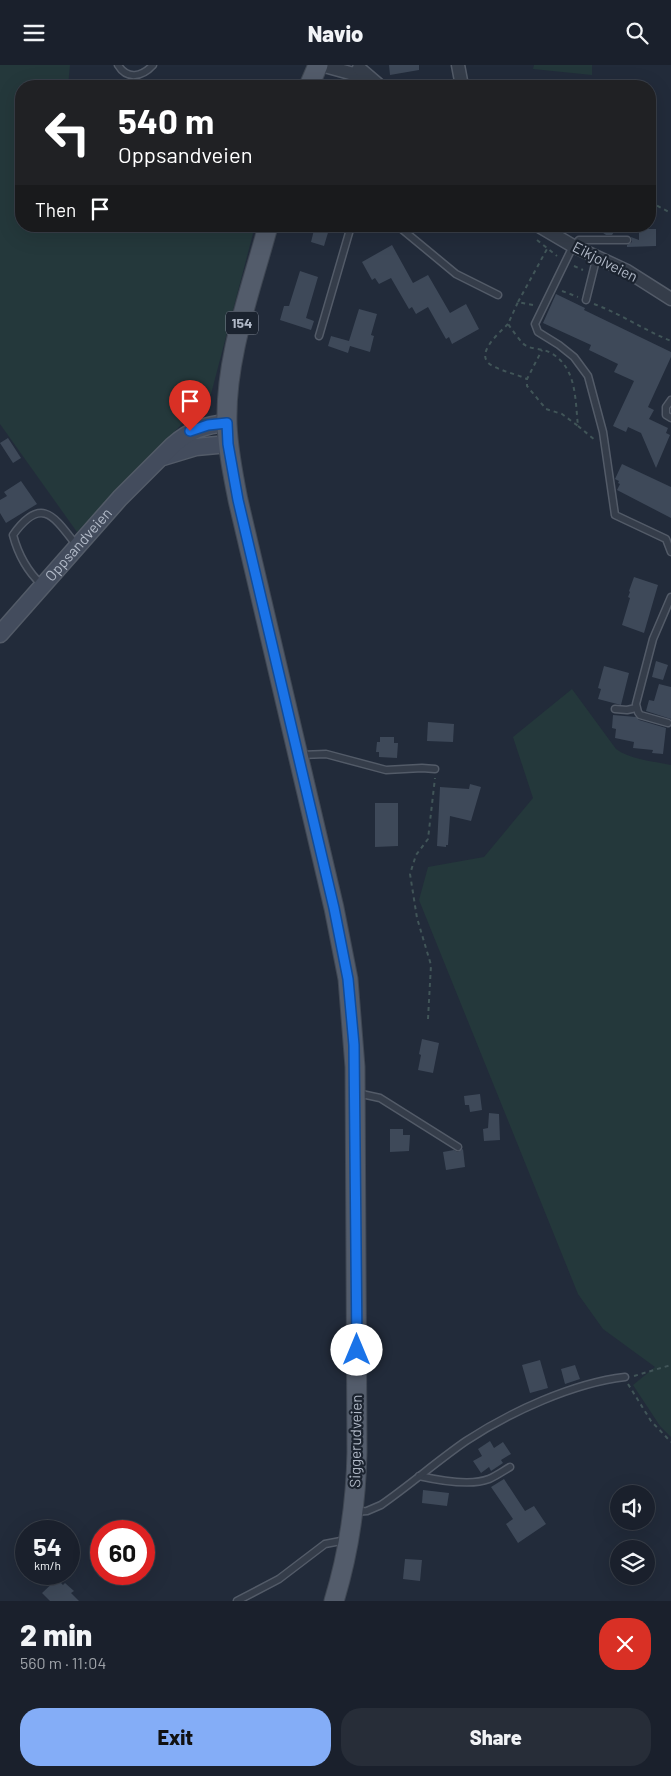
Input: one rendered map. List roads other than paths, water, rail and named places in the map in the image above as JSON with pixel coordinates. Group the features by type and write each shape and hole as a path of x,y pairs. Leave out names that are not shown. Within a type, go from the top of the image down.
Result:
{"main road":[{"path":"312,80 321,65"},
{"path":"321,65 321,80"},
{"name":"154","path":"227,423 229,385 234,355 266,232"},
{"name":"Siggerudveien","path":"227,423 228,444 245,534 334,908 344,957 352,1021 356,1093 357,1452 354,1512 350,1540 334,1601"},
{"name":"Oppsandveien","path":"0,634 131,486 172,445 190,431 208,425 227,423"},
{"name":"Oppsandveien","path":"161,458 196,447 228,444"}],"street":[{"path":"321,65 350,73 360,70 372,80"},
{"path":"458,65 461,80"},
{"name":"Eikjolveien","path":"552,232 573,246 626,271 671,299"}],"lane":[{"path":"118,65 124,73 133,76 147,71 152,65"},
{"path":"318,336 349,232"},
{"path":"405,232 456,274 498,295"},
{"path":"627,240 579,240 573,246 535,324 538,332 574,357 588,376 603,432 615,515 666,539 671,552"},
{"path":"586,300 597,256"},
{"path":"671,400 666,407 666,415 671,418"},
{"path":"42,586 32,576 17,549 13,535 18,527 34,515 42,512 50,514 77,546"},
{"path":"668,723 644,716 636,708 653,639 671,597"},
{"path":"615,709 627,710 636,708"},
{"path":"297,755 311,753 326,754 386,770 436,769"},
{"path":"356,1093 380,1098 458,1147"},
{"path":"354,1512 368,1511 380,1505 466,1441 502,1419 582,1386 625,1377"},
{"path":"419,1476 441,1480 482,1481 494,1477 510,1467"},
{"path":"237,1601 279,1579 325,1544 340,1540 350,1540"}]}
